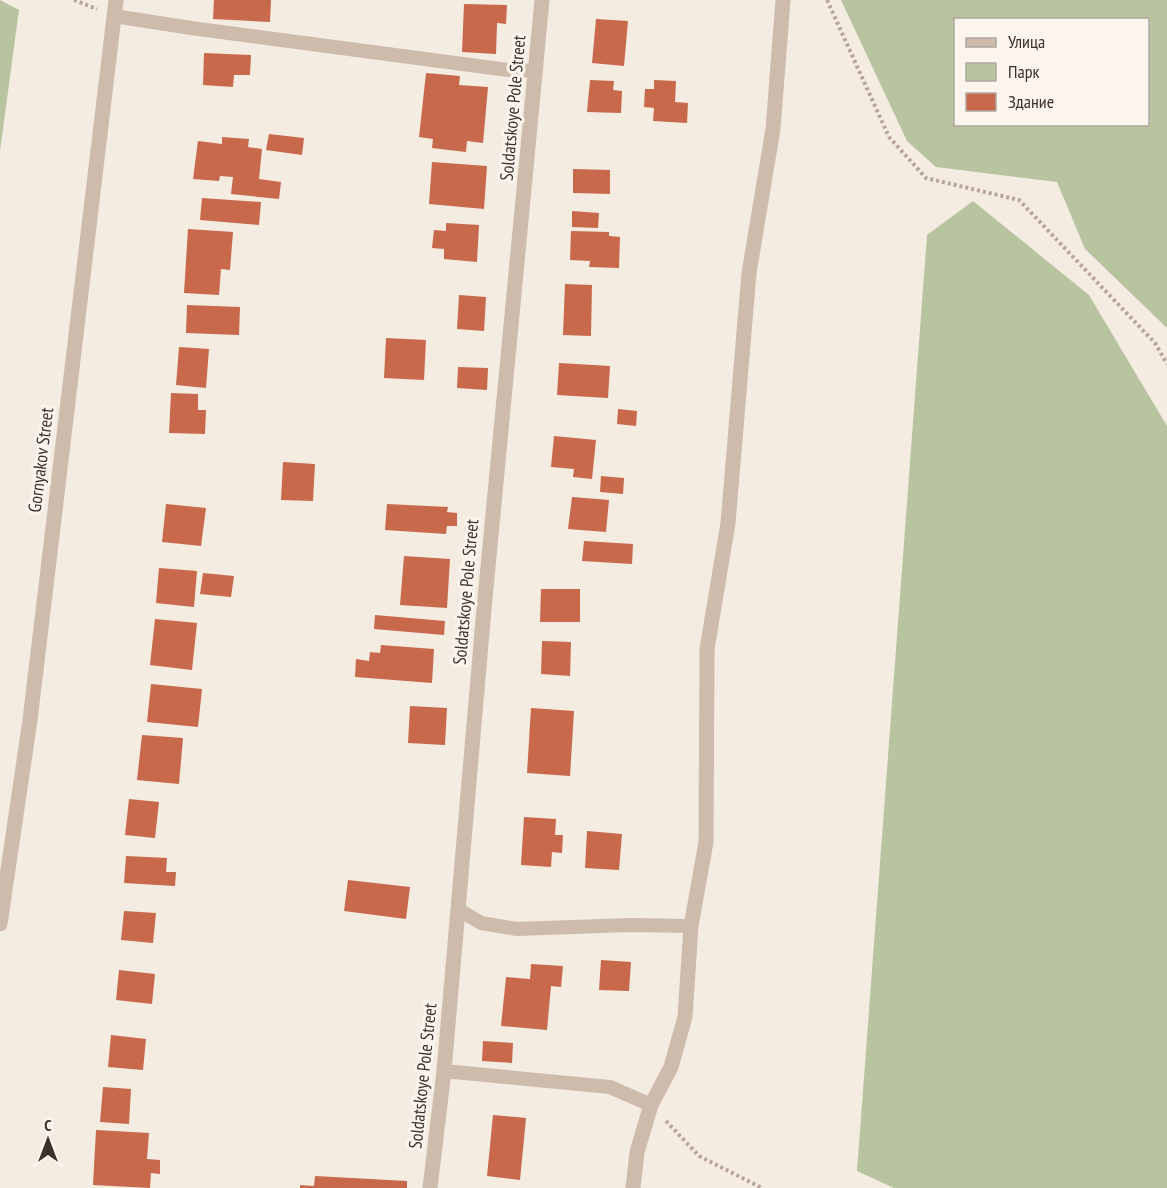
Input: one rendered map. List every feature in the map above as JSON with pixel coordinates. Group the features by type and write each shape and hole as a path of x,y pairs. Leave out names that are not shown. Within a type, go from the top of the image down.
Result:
{"street":[{"name":"Soldatskoye Pole Street","path":"430,1188 444,1071 484,609 542,0"},
{"path":"633,1188 637,1152 651,1105 670,1067 686,1017 691,926 706,842 707,649 728,523 749,273 773,129 783,0"},
{"name":"Gornyakov Street","path":"0,924 30,720 115,8"}],"lane":[{"path":"115,8 190,28 496,68 536,71"},
{"path":"459,910 480,923 517,929 630,925 691,926"},
{"path":"444,1071 610,1087 651,1105"}],"path":[{"path":"827,0 889,137 926,178 1019,200 1155,343 1167,364"},
{"path":"651,1105 699,1156 762,1188"}],"green space":[{"path":"0,0 19,10 0,151"},
{"path":"841,0 1167,0 1167,328 1085,249 1057,182 936,167 907,141"},
{"path":"973,201 1089,295 1167,426 1167,1188 894,1188 857,1171 927,235"}],"building":[{"path":"214,0 271,0 270,22 213,19"},
{"path":"464,4 507,5 506,24 497,23 496,54 462,52"},
{"path":"596,19 628,21 624,66 592,63"},
{"path":"204,53 251,55 250,75 234,75 233,87 203,85"},
{"path":"426,73 460,76 459,85 488,87 483,143 467,141 466,152 432,148 433,139 419,137"},
{"path":"590,80 614,81 613,90 622,91 621,113 587,112"},
{"path":"654,80 676,81 675,102 688,103 687,123 653,121 654,108 644,107 645,89 654,89"},
{"path":"269,134 304,138 302,155 266,150"},
{"path":"222,137 249,139 248,147 262,149 259,179 281,182 279,199 231,194 233,177 220,176 219,181 193,179 198,141 222,144"},
{"path":"432,162 487,166 484,209 429,204"},
{"path":"573,169 610,170 610,194 573,193"},
{"path":"202,198 261,202 259,225 200,220"},
{"path":"572,211 599,213 598,228 572,227"},
{"path":"446,223 479,225 477,262 444,259 444,249 432,248 434,230 446,231"},
{"path":"188,229 233,232 230,270 221,269 219,295 184,293"},
{"path":"571,231 609,232 609,236 620,237 619,268 589,267 590,261 570,260"},
{"path":"565,284 592,285 591,336 563,335"},
{"path":"459,295 486,297 484,331 457,329"},
{"path":"187,305 240,307 239,335 186,333"},
{"path":"386,338 426,340 424,380 384,378"},
{"path":"179,347 209,349 206,388 176,385"},
{"path":"559,363 610,366 608,398 557,395"},
{"path":"458,367 488,368 487,390 457,388"},
{"path":"171,393 198,394 198,410 206,410 205,434 169,433"},
{"path":"618,409 637,411 636,426 617,424"},
{"path":"554,436 596,440 592,479 573,477 574,469 551,467"},
{"path":"283,462 315,464 313,501 281,500"},
{"path":"601,476 624,478 623,494 600,492"},
{"path":"572,497 609,500 606,532 568,529"},
{"path":"166,504 206,508 201,546 162,542"},
{"path":"387,504 448,507 447,512 457,513 457,526 447,526 446,534 385,530"},
{"path":"584,541 633,544 632,564 582,561"},
{"path":"404,556 450,559 447,608 400,605"},
{"path":"159,568 197,571 194,607 156,603"},
{"path":"203,573 234,576 231,597 200,594"},
{"path":"541,589 580,589 580,622 540,622"},
{"path":"375,615 445,621 444,635 374,629"},
{"path":"155,619 197,623 192,670 150,665"},
{"path":"542,641 571,642 570,676 541,674"},
{"path":"381,645 434,649 432,683 355,677 356,659 369,661 370,652 380,653"},
{"path":"151,684 202,689 198,727 147,722"},
{"path":"410,706 447,708 445,745 408,743"},
{"path":"531,708 574,711 570,776 527,773"},
{"path":"142,735 183,738 179,784 137,780"},
{"path":"129,799 159,802 155,838 125,835"},
{"path":"524,817 556,819 555,835 563,835 562,853 552,852 551,867 521,865"},
{"path":"587,831 622,834 619,870 585,868"},
{"path":"126,856 167,858 166,872 176,872 175,886 124,883"},
{"path":"348,880 410,887 406,919 344,911"},
{"path":"124,911 156,913 153,943 121,940"},
{"path":"601,960 631,962 629,991 599,990"},
{"path":"531,964 563,966 561,987 551,986 547,1030 501,1026 506,977 530,979"},
{"path":"119,970 155,974 152,1004 116,1000"},
{"path":"111,1035 146,1039 143,1070 108,1067"},
{"path":"483,1041 513,1043 512,1063 482,1061"},
{"path":"103,1087 131,1089 129,1124 100,1122"},
{"path":"493,1115 526,1118 520,1180 487,1176"},
{"path":"96,1130 149,1133 147,1159 160,1160 160,1174 151,1173 150,1188 93,1185"},
{"path":"315,1176 407,1181 407,1188 300,1188 300,1185 314,1186"}]}
